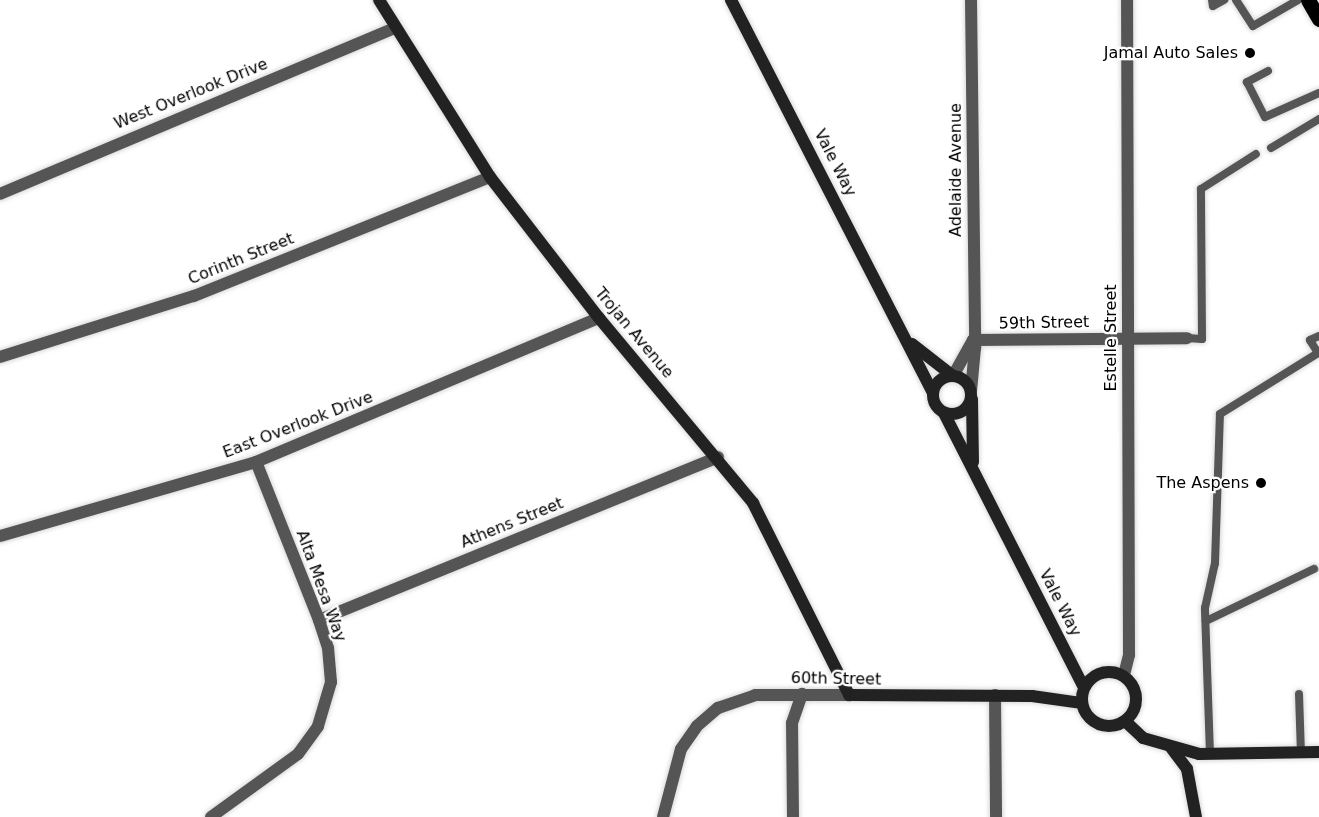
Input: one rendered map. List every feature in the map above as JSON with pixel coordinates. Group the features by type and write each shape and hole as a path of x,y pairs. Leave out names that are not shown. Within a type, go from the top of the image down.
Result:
{"main road":[{"path":"1308,0 1319,19"}],"street":[{"name":"Trojan Avenue","path":"379,0 490,177 599,318 718,457 753,503 849,695"},
{"name":"Adelaide Avenue","path":"971,0 975,380 971,394"},
{"name":"Estelle Street","path":"1124,675 1129,655 1127,0"},
{"name":"Vale Way","path":"732,1 909,342 933,393 935,404 944,413 975,469 1083,686"},
{"name":"West Overlook Drive","path":"0,194 395,28"},
{"name":"Corinth Street","path":"0,357 194,296 490,177"},
{"name":"East Overlook Drive","path":"0,537 256,462 599,318"},
{"name":"59th Street","path":"973,340 1187,338"},
{"name":"Adelaide Avenue","path":"953,376 973,340"},
{"name":"Vale Way","path":"909,342 953,376 965,381 971,394 975,469"},
{"path":"933,393 938,383 953,376"},
{"path":"944,413 962,412 971,394"},
{"name":"Athens Street","path":"319,620 718,457"},
{"name":"Alta Mesa Way","path":"211,817 298,754 318,726 331,682 328,648 319,620 256,462"},
{"path":"1102,673 1124,675 1133,685 1136,698 1134,711 1125,721 1112,726 1098,724 1087,716 1081,703 1083,686 1102,673"},
{"path":"793,817 792,723 802,694"},
{"name":"60th Street","path":"663,817 681,750 707,716 743,698 802,694 995,695 1081,703"},
{"path":"995,695 996,817"},
{"path":"1125,721 1143,738 1172,749 1210,754 1319,752"},
{"path":"1172,749 1187,769 1197,817"}],"lane":[{"path":"1212,0 1213,6 1224,0"},
{"path":"1236,0 1253,26 1298,0"},
{"path":"1268,71 1247,82 1264,117 1319,93"},
{"path":"1270,148 1319,119"},
{"path":"1187,338 1202,339 1201,189 1256,154"},
{"path":"1210,754 1206,621 1215,563 1221,414 1318,353 1310,340 1319,336"},
{"path":"1206,621 1314,569"},
{"path":"1299,694 1302,753"}],"place":[{"name":"Jamal Auto Sales","path":"1250,53"},
{"name":"The Aspens","path":"1261,483"}]}
